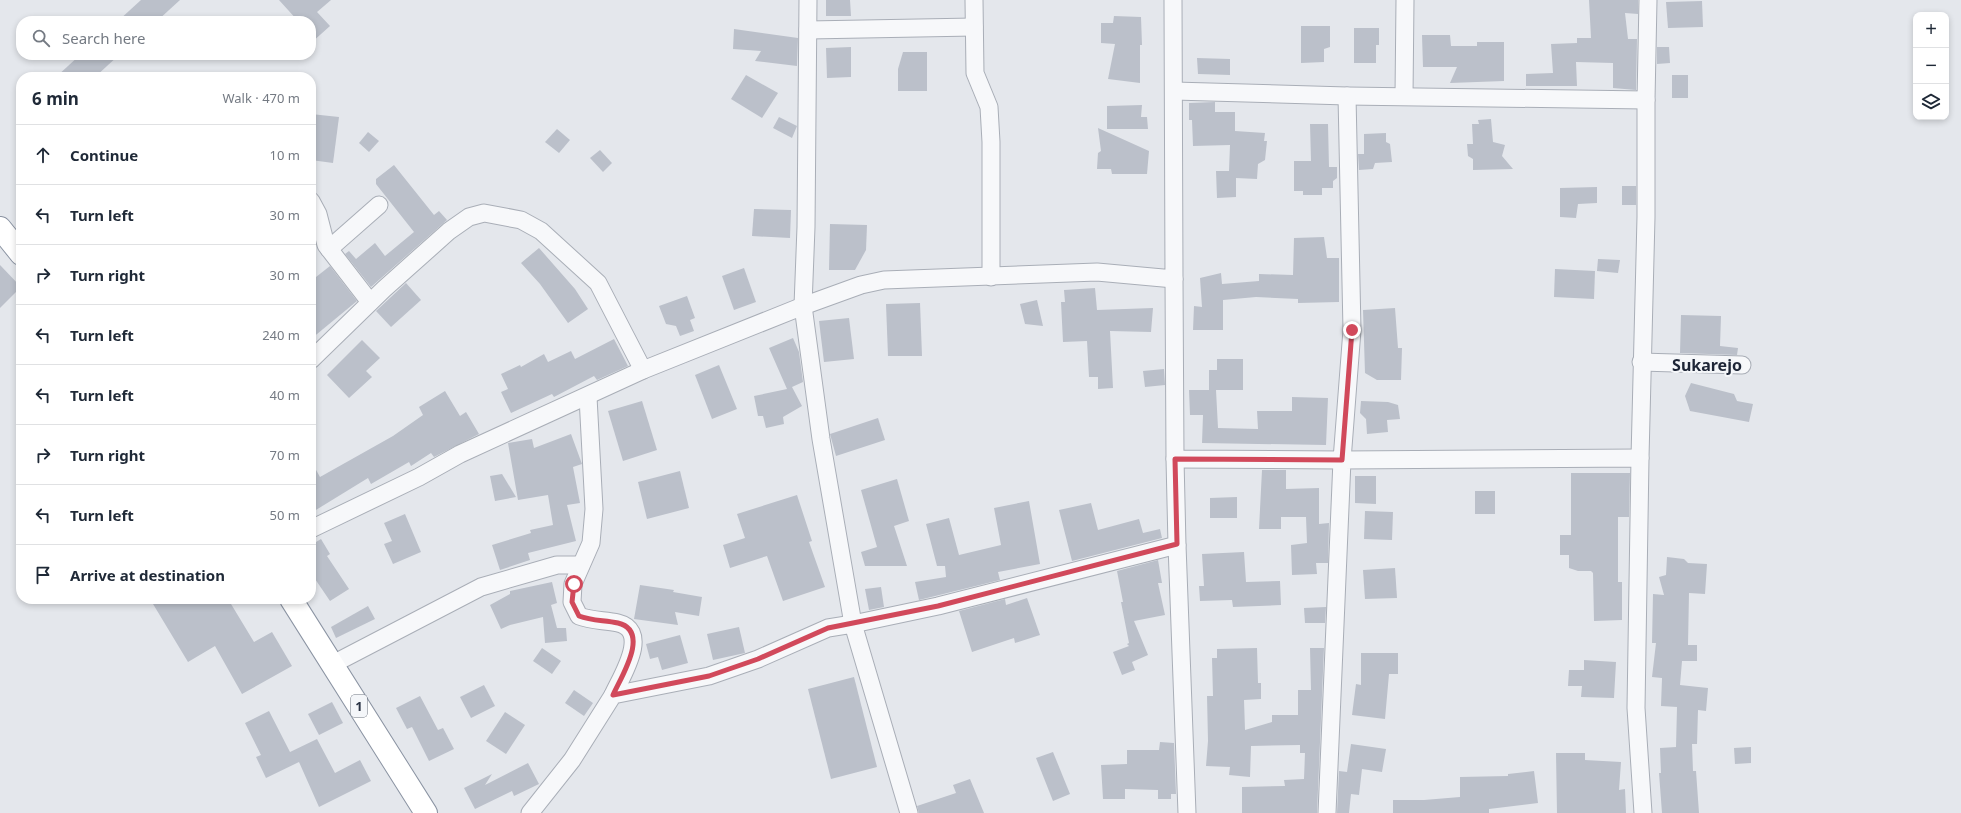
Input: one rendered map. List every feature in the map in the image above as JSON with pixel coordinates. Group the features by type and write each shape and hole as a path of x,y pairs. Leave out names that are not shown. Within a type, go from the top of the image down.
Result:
{"highway":[{"path":"0,229 16,248"},
{"name":"1","path":"294,604 334,664 426,813"}],"street":[{"path":"808,0 806,227 803,306 821,439 853,624 909,813"},
{"path":"974,0 975,73 989,107 991,142 991,277"},
{"path":"1173,0 1175,459 1187,813"},
{"path":"1404,96 1405,0"},
{"path":"1643,813 1636,708 1641,362 1646,217 1648,0"},
{"path":"808,30 974,27"},
{"path":"1174,91 1347,96 1646,100"},
{"path":"1327,813 1342,460 1352,330 1347,96"},
{"path":"329,249 379,205"},
{"path":"316,210 322,234 329,249 370,302"},
{"path":"316,355 370,302 449,231 469,217 484,213 502,215 521,220 541,232 598,283 643,370"},
{"path":"316,527 419,476 460,454 588,397 643,370 803,306 861,285 884,280 1096,272 1174,279"},
{"path":"1641,362 1742,365"},
{"path":"530,813 572,760 613,695 634,648 635,638 630,630 620,624 588,620 579,616 572,602 574,584 591,543 594,509 588,397"},
{"path":"1175,459 1342,460 1640,458"},
{"path":"613,695 709,676 758,659 828,628 938,606 1177,544"},
{"path":"334,664 481,587 557,565 581,565"}],"building":[{"path":"141,0 180,0 162,16 123,16"},
{"path":"279,0 331,0 317,12 330,26 316,39 316,16 293,16"},
{"path":"826,0 850,0 851,16 826,16"},
{"path":"1589,0 1638,0 1638,14 1625,13 1628,39 1637,39 1636,90 1613,88 1613,63 1576,62 1577,86 1526,86 1526,74 1553,73 1551,44 1577,43 1577,38 1591,38"},
{"path":"1702,1 1703,27 1668,28 1666,2"},
{"path":"1114,16 1141,17 1142,45 1140,45 1140,83 1108,79 1115,44 1101,43 1101,23 1113,23"},
{"path":"1301,26 1330,26 1330,47 1324,49 1324,62 1301,63"},
{"path":"1354,28 1379,28 1379,45 1376,45 1376,63 1354,63"},
{"path":"734,29 798,38 797,66 755,61 761,51 733,49"},
{"path":"1422,35 1450,35 1451,46 1477,46 1477,42 1504,42 1504,81 1450,83 1457,67 1423,67"},
{"path":"851,47 851,77 827,78 826,48"},
{"path":"1657,47 1669,47 1670,63 1657,64"},
{"path":"903,52 927,52 927,91 898,91 898,69"},
{"path":"1197,58 1230,59 1230,75 1198,74"},
{"path":"75,60 114,60 100,72 61,72"},
{"path":"746,75 778,93 762,118 731,99"},
{"path":"1672,75 1688,75 1688,98 1672,98"},
{"path":"1215,102 1215,112 1235,112 1235,131 1265,133 1264,141 1267,141 1265,160 1258,164 1257,179 1236,178 1236,197 1217,198 1216,171 1229,171 1230,145 1193,146 1192,120 1189,120 1189,103"},
{"path":"1142,105 1141,117 1147,117 1148,129 1107,129 1107,106"},
{"path":"316,115 339,117 333,163 316,161"},
{"path":"779,117 797,126 792,138 773,128"},
{"path":"1491,119 1493,142 1505,145 1502,156 1513,169 1473,170 1473,159 1468,156 1467,144 1473,144 1472,124 1479,124 1478,120"},
{"path":"1310,124 1328,124 1329,167 1337,167 1337,178 1333,181 1333,188 1322,188 1322,195 1303,195 1303,191 1294,191 1294,161 1311,161"},
{"path":"1098,128 1149,151 1147,174 1112,174 1111,169 1097,169 1098,153 1101,151"},
{"path":"557,129 570,140 559,153 545,142"},
{"path":"368,132 379,141 369,152 359,143"},
{"path":"1386,133 1386,142 1390,144 1392,162 1375,163 1373,169 1359,170 1358,154 1364,154 1364,134"},
{"path":"600,150 612,163 603,172 590,158"},
{"path":"394,165 434,215 439,211 447,220 371,287 345,254 349,251 356,259 375,243 385,256 414,232 376,184 376,179"},
{"path":"1622,186 1636,186 1636,205 1622,205"},
{"path":"1597,187 1597,203 1578,204 1576,218 1560,217 1560,188"},
{"path":"754,209 791,210 790,238 752,236"},
{"path":"830,224 867,225 866,250 855,270 829,270"},
{"path":"1324,237 1327,258 1339,258 1339,302 1298,303 1298,299 1256,297 1223,300 1223,330 1193,330 1194,306 1202,307 1200,278 1221,273 1222,284 1259,281 1259,274 1293,275 1294,238"},
{"path":"539,248 575,289 588,309 568,323 540,284 521,263"},
{"path":"1598,259 1620,260 1618,273 1597,271"},
{"path":"0,265 16,282 16,292 0,308"},
{"path":"330,266 357,301 316,335 316,277"},
{"path":"744,268 756,302 734,310 722,276"},
{"path":"1555,269 1595,271 1594,299 1554,297"},
{"path":"406,283 421,300 391,327 376,311"},
{"path":"1095,288 1097,310 1153,308 1151,332 1110,331 1113,388 1098,389 1098,377 1089,377 1087,341 1063,342 1061,302 1065,302 1064,290"},
{"path":"687,296 695,318 690,320 694,331 680,336 676,326 666,324 659,306"},
{"path":"1037,300 1043,326 1025,324 1020,304"},
{"path":"920,303 922,356 888,356 886,304"},
{"path":"1395,308 1398,348 1402,348 1401,380 1377,380 1365,373 1363,310"},
{"path":"1681,315 1721,316 1720,346 1738,348 1737,355 1680,353"},
{"path":"849,318 854,359 824,362 819,321"},
{"path":"793,338 799,352 803,382 792,387 802,406 783,417 784,424 766,428 763,416 758,416 754,396 787,389 769,348"},
{"path":"614,339 628,366 597,380 594,376 554,397 552,394 511,413 501,392 508,389 501,374 520,365 521,367 544,354 548,362 571,351 575,359"},
{"path":"362,340 380,358 366,371 372,377 349,398 327,375"},
{"path":"1217,359 1243,359 1243,390 1216,390 1218,428 1258,429 1257,411 1292,411 1292,397 1328,398 1326,445 1202,443 1203,415 1190,415 1189,390 1209,390 1209,370 1217,370"},
{"path":"719,365 737,409 712,419 695,375"},
{"path":"1164,369 1165,385 1145,387 1143,371"},
{"path":"1691,383 1734,394 1737,401 1753,404 1749,422 1690,411 1685,396"},
{"path":"445,391 460,416 466,412 479,434 434,457 431,453 411,466 409,462 371,484 368,478 316,510 316,470 320,477 393,436 423,415 419,407"},
{"path":"642,401 657,450 623,461 608,411"},
{"path":"1361,401 1388,402 1398,405 1400,419 1387,420 1388,432 1367,434 1366,419 1360,413"},
{"path":"878,418 885,440 836,456 830,434"},
{"path":"571,434 582,464 573,467 580,503 567,505 576,541 528,553 530,560 500,570 492,545 531,533 530,530 553,525 548,495 518,500 508,443 532,439 534,448"},
{"path":"1262,470 1286,470 1286,489 1319,488 1319,524 1329,523 1328,563 1316,563 1317,574 1292,575 1291,545 1307,543 1306,517 1281,517 1281,529 1259,529"},
{"path":"680,471 689,508 647,519 638,482"},
{"path":"1571,473 1630,473 1629,517 1618,517 1618,582 1622,582 1622,620 1594,621 1593,573 1591,571 1578,571 1569,568 1569,555 1560,555 1560,535 1571,535"},
{"path":"502,474 516,497 495,501 490,476"},
{"path":"1355,476 1376,476 1376,504 1355,503"},
{"path":"897,479 909,521 894,526 907,566 865,566 861,552 877,547 861,490"},
{"path":"1475,491 1495,491 1495,514 1475,514"},
{"path":"797,495 812,541 809,542 825,587 783,601 767,556 730,568 723,545 745,538 737,514"},
{"path":"1237,497 1237,518 1210,518 1210,498"},
{"path":"1029,501 1040,564 998,572 1000,580 919,600 915,582 946,577 945,566 937,566 926,524 949,518 959,555 1001,545 994,508"},
{"path":"1091,503 1098,530 1139,519 1143,533 1160,529 1162,538 1072,561 1059,510"},
{"path":"1365,511 1393,512 1392,540 1364,539"},
{"path":"405,514 421,552 393,564 384,544 392,541 384,523"},
{"path":"321,539 330,554 327,556 349,589 330,601 316,580 316,542"},
{"path":"1244,552 1246,582 1280,581 1281,605 1233,607 1232,600 1200,601 1199,586 1204,586 1202,554"},
{"path":"1667,557 1684,559 1688,563 1707,564 1705,594 1689,593 1688,645 1697,645 1697,661 1682,661 1680,685 1708,688 1706,711 1698,710 1697,744 1692,744 1693,771 1696,771 1699,813 1662,813 1659,773 1661,773 1660,748 1676,747 1677,707 1661,706 1662,678 1652,677 1656,643 1652,643 1653,594 1664,595 1659,577 1666,575"},
{"path":"1158,560 1162,583 1158,583 1165,615 1134,621 1148,655 1132,662 1135,670 1122,675 1113,652 1129,646 1127,644 1129,643 1117,571"},
{"path":"1395,568 1397,598 1365,599 1363,570"},
{"path":"552,582 557,603 551,605 557,628 566,628 567,641 545,643 543,617 510,625 501,629 490,605 510,594 510,591"},
{"path":"640,585 674,590 673,592 702,597 699,616 675,612 678,625 634,619"},
{"path":"881,587 884,607 869,610 865,589"},
{"path":"1027,598 1040,635 1015,643 1014,638 972,652 959,611 1005,599 1006,605"},
{"path":"153,604 231,604 254,642 272,632 292,666 242,694 215,646 188,662"},
{"path":"368,606 375,619 336,638 331,627"},
{"path":"1326,607 1325,623 1305,623 1304,608"},
{"path":"739,627 745,653 713,660 707,634"},
{"path":"680,635 688,663 662,670 658,657 650,659 646,644"},
{"path":"542,648 561,661 552,674 533,661"},
{"path":"1257,648 1258,683 1261,683 1261,699 1244,700 1245,730 1272,722 1272,715 1298,715 1298,690 1311,690 1310,648 1324,648 1317,813 1242,813 1242,787 1285,786 1284,780 1304,779 1305,753 1300,753 1300,745 1251,746 1250,777 1229,775 1230,767 1206,766 1208,741 1207,696 1213,696 1212,658 1217,658 1217,649"},
{"path":"1361,653 1398,653 1398,674 1389,674 1385,719 1352,715 1356,684 1361,685"},
{"path":"1584,660 1616,662 1614,698 1581,697 1582,686 1568,686 1569,670 1584,670"},
{"path":"854,677 877,767 831,779 808,689"},
{"path":"484,685 495,706 471,718 460,697"},
{"path":"574,690 593,703 584,716 565,703"},
{"path":"420,696 438,730 443,728 454,749 429,761 412,727 407,729 396,708"},
{"path":"332,702 343,723 319,735 308,714"},
{"path":"269,711 290,752 317,739 335,773 360,760 371,781 319,807 299,762 266,778 256,757 261,755 245,723"},
{"path":"505,712 525,725 506,754 486,741"},
{"path":"1160,742 1174,743 1176,794 1171,794 1171,799 1158,799 1158,790 1125,789 1125,799 1103,799 1101,765 1127,764 1127,750 1159,750"},
{"path":"1351,744 1386,749 1382,772 1362,769 1359,795 1351,794 1349,813 1337,813 1339,771 1347,772"},
{"path":"1751,747 1751,763 1735,764 1734,748"},
{"path":"1053,752 1070,794 1053,801 1036,758"},
{"path":"1556,753 1585,753 1585,760 1621,762 1619,790 1625,789 1626,813 1557,813"},
{"path":"528,763 539,784 514,796 512,791 475,809 464,788 492,774 485,785"},
{"path":"1534,771 1538,803 1489,809 1489,813 1393,813 1393,800 1424,800 1460,797 1460,777 1508,776 1508,774"},
{"path":"970,779 984,813 919,813 917,806 956,793 953,785"}],"district":[{"name":"Sukarejo","path":"1707,365"}],"route":[{"path":"574,584 572,602 579,616 588,620 601,620 620,624 630,630 635,638 634,648 613,695 709,676 758,659 802,638 828,628 938,606 1022,586 1177,544 1175,459 1342,460 1352,330"}]}
